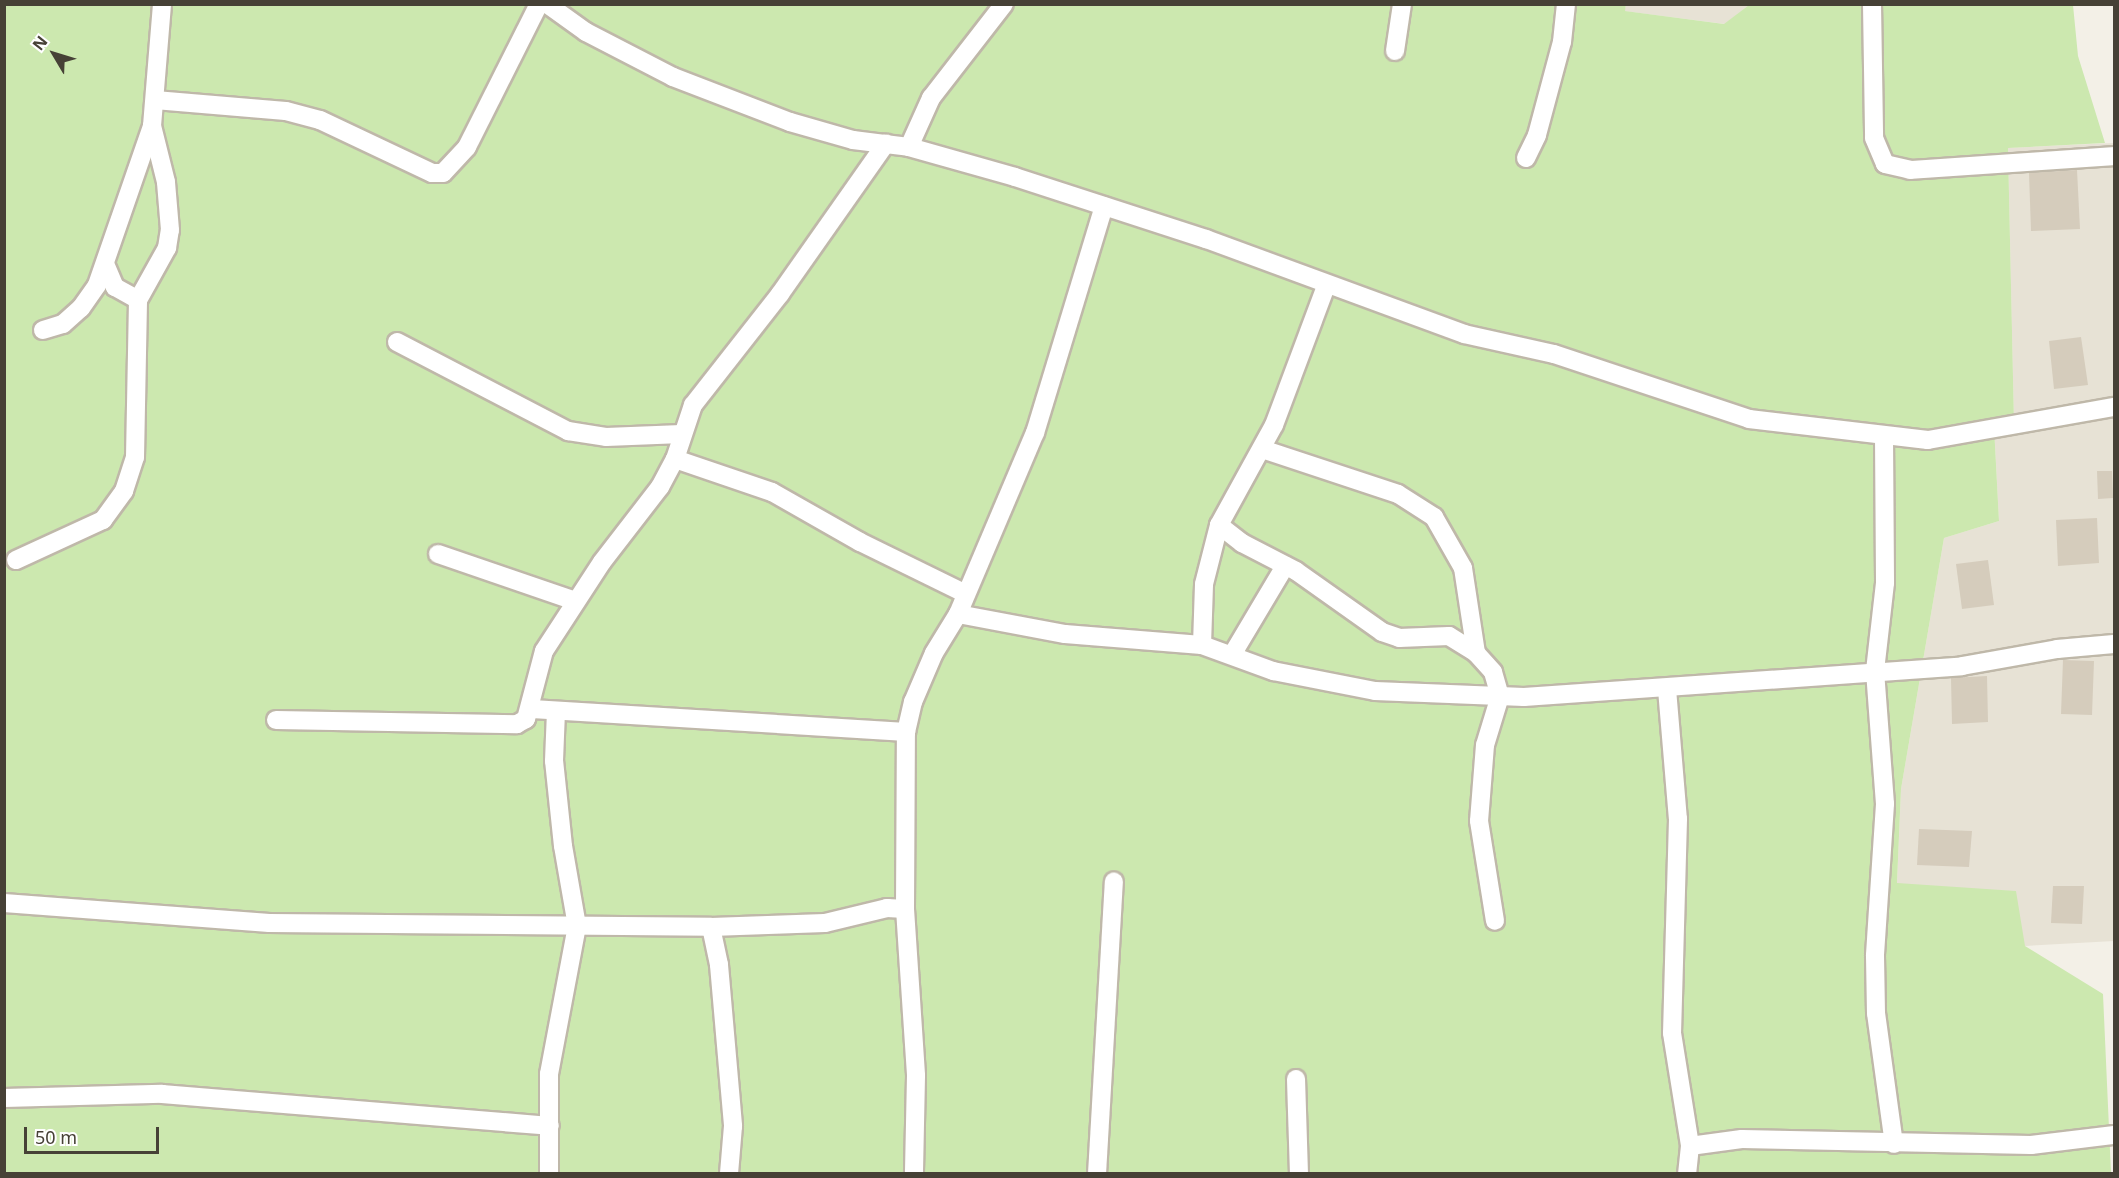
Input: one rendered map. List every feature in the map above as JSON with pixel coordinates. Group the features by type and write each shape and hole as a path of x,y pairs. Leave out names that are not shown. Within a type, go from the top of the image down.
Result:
{"street":[{"path":"43,330 63,324 81,308 106,266 152,126 162,4"},
{"path":"155,99 286,111 320,120 432,173 443,173 467,147 539,4"},
{"path":"547,4 586,32 699,88 853,140 909,147 1104,206 1206,239 1326,286 1464,334 1554,354 1749,419 1929,440 2115,407"},
{"path":"909,147 931,98 1004,4"},
{"path":"1395,51 1402,4"},
{"path":"1526,158 1537,135 1562,42 1566,4"},
{"path":"1872,4 1874,138 1885,164 1910,170 2115,156"},
{"path":"16,560 103,520 124,491 135,457 138,300 167,248 170,230 166,182 152,126"},
{"path":"276,720 517,724 526,719 532,709 540,661 575,601 646,510 675,459 693,405 780,294 886,143"},
{"path":"914,1173 916,1076 905,909 906,732 913,702 934,653 958,614 964,593 1035,433 1104,206"},
{"path":"106,266 115,287 138,300"},
{"path":"1202,645 1204,584 1219,525 1262,449 1326,286"},
{"path":"397,342 568,431 606,437 682,434"},
{"path":"1884,436 1885,583 1875,671 1885,804 1875,928 1876,1013 1894,1144"},
{"path":"1262,449 1398,494 1434,517 1463,568 1476,653"},
{"path":"675,459 772,492 860,542 964,593"},
{"path":"1219,525 1242,543 1285,566 1390,636 1449,636 1476,653 1493,672 1500,696 1485,745 1479,821 1495,921"},
{"path":"438,554 575,601"},
{"path":"1232,655 1285,566"},
{"path":"958,614 1065,634 1202,645 1273,671 1375,691 1500,696 1667,689 1962,666 2057,649 2115,644"},
{"path":"1667,689 1678,819 1672,1033 1690,1146 1687,1173"},
{"path":"532,709 906,732"},
{"path":"549,1173 549,1074 577,926 556,783 556,711"},
{"path":"1097,1173 1114,881"},
{"path":"4,903 269,923 711,927 825,922 887,908 905,909"},
{"path":"711,927 719,965 733,1126 729,1173"},
{"path":"1296,1079 1299,1173"},
{"path":"4,1098 162,1094 550,1126"},
{"path":"1690,1146 1742,1139 1894,1144 2031,1145 2115,1135"}],"shaded area":[{"path":"1627,4 1749,5 1725,24 1624,11"},
{"path":"2114,143 2114,941 2025,946 1897,884 1901,789 1944,538 1999,521 1994,425 2014,423 2008,148"}],"green space":[{"path":"1626,4 1625,11 1724,24 1749,5 2073,5 2078,56 2105,143 2008,148 2014,423 1994,426 1999,521 1944,538 1901,789 1897,883 2016,891 2025,946 2103,994 2111,1173 5,1174 5,5"}],"building":[{"path":"2077,170 2080,229 2031,231 2029,173"},
{"path":"2081,337 2088,385 2054,389 2049,341"},
{"path":"2097,471 2112,471 2113,498 2098,499"},
{"path":"2097,518 2099,563 2058,566 2056,520"},
{"path":"1988,560 1994,605 1962,609 1956,564"},
{"path":"2063,660 2094,661 2092,715 2061,714"},
{"path":"1987,676 1988,722 1952,724 1951,678"},
{"path":"1919,829 1972,831 1969,867 1917,865"},
{"path":"2053,886 2084,886 2082,924 2051,923"}]}
